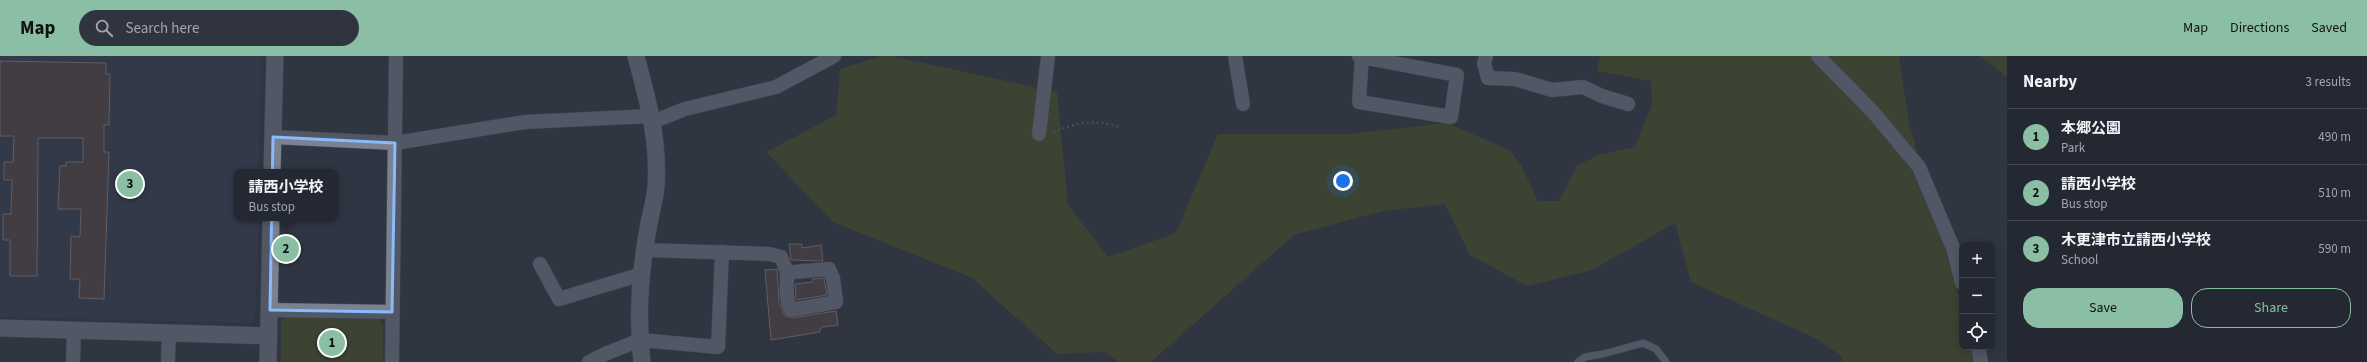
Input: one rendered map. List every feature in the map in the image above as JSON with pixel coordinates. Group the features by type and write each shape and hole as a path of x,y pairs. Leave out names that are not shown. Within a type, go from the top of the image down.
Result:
{"street":[{"path":"272,169 274,56"},
{"path":"392,362 396,56"},
{"path":"636,56 655,136 656,189 642,274 640,340 642,362"},
{"path":"273,137 395,143 525,122 652,119 685,109 776,87 834,56"},
{"path":"1039,134 1048,56"},
{"path":"1235,56 1243,104"},
{"path":"1360,56 1457,75 1451,117 1359,102 1360,56"},
{"path":"1486,56 1484,64 1488,78 1514,79 1552,90 1588,88 1602,96 1628,104"},
{"path":"1818,56 1873,112 1919,167 1953,248 1961,278"},
{"path":"268,362 271,221"},
{"path":"645,250 769,254 781,257 787,275"},
{"path":"589,362 640,340 718,347 722,252"},
{"path":"540,264 559,299 642,274"},
{"path":"270,310 392,312"},
{"path":"0,328 269,336"},
{"path":"73,362 74,330"},
{"path":"168,362 169,333"},
{"path":"1979,350 1981,362"}],"lane":[{"path":"1578,362 1585,357 1643,344 1656,349 1666,362"}],"path":[{"path":"1039,134 1049,133 1075,124 1091,121 1120,127"}],"highlighted area":[{"path":"273,137 395,143 392,312 270,310"}],"shaded area":[{"path":"0,56 261,56 259,169 234,169 234,221 259,221 255,319 249,323 0,317"}],"green space":[{"path":"882,56 891,56 1057,92 1068,205 1108,257 1176,233 1218,134 1348,134 1446,123 1510,150 1521,165 1538,201 1559,201 1577,165 1602,154 1635,147 1652,105 1651,81 1597,71 1600,56 1899,56 1909,123 1959,298 1959,350 1974,350 1978,362 1841,362 1843,357 1815,338 1691,282 1675,223 1592,270 1527,286 1470,255 1445,204 1382,211 1294,235 1151,362 1119,362 1104,352 1057,354 972,278 833,222 766,152 836,115 840,69"},
{"path":"1980,56 2007,56 2007,77"},
{"path":"285,316 378,317 383,324 383,362 281,362 281,320"}],"building":[{"path":"0,61 106,63 106,74 110,74 109,125 104,125 104,152 109,152 104,299 79,298 80,279 70,279 71,236 80,237 81,209 58,209 60,166 66,166 66,162 83,162 83,138 38,138 37,276 10,276 10,240 3,240 3,214 11,214 12,180 4,180 4,162 13,162 14,136 0,136"},
{"path":"789,244 802,244 802,248 821,245 823,261 791,260"},
{"path":"777,269 779,303 785,316 792,318 836,311 838,325 823,327 820,329 820,332 771,340 765,270"},
{"path":"824,278 827,295 796,300 795,284 813,282 812,279"}],"place":[{"name":"木更津市立請西小学校","path":"130,184"},
{"name":"請西小学校","path":"286,249"},
{"name":"本郷公園","path":"332,343"}]}
